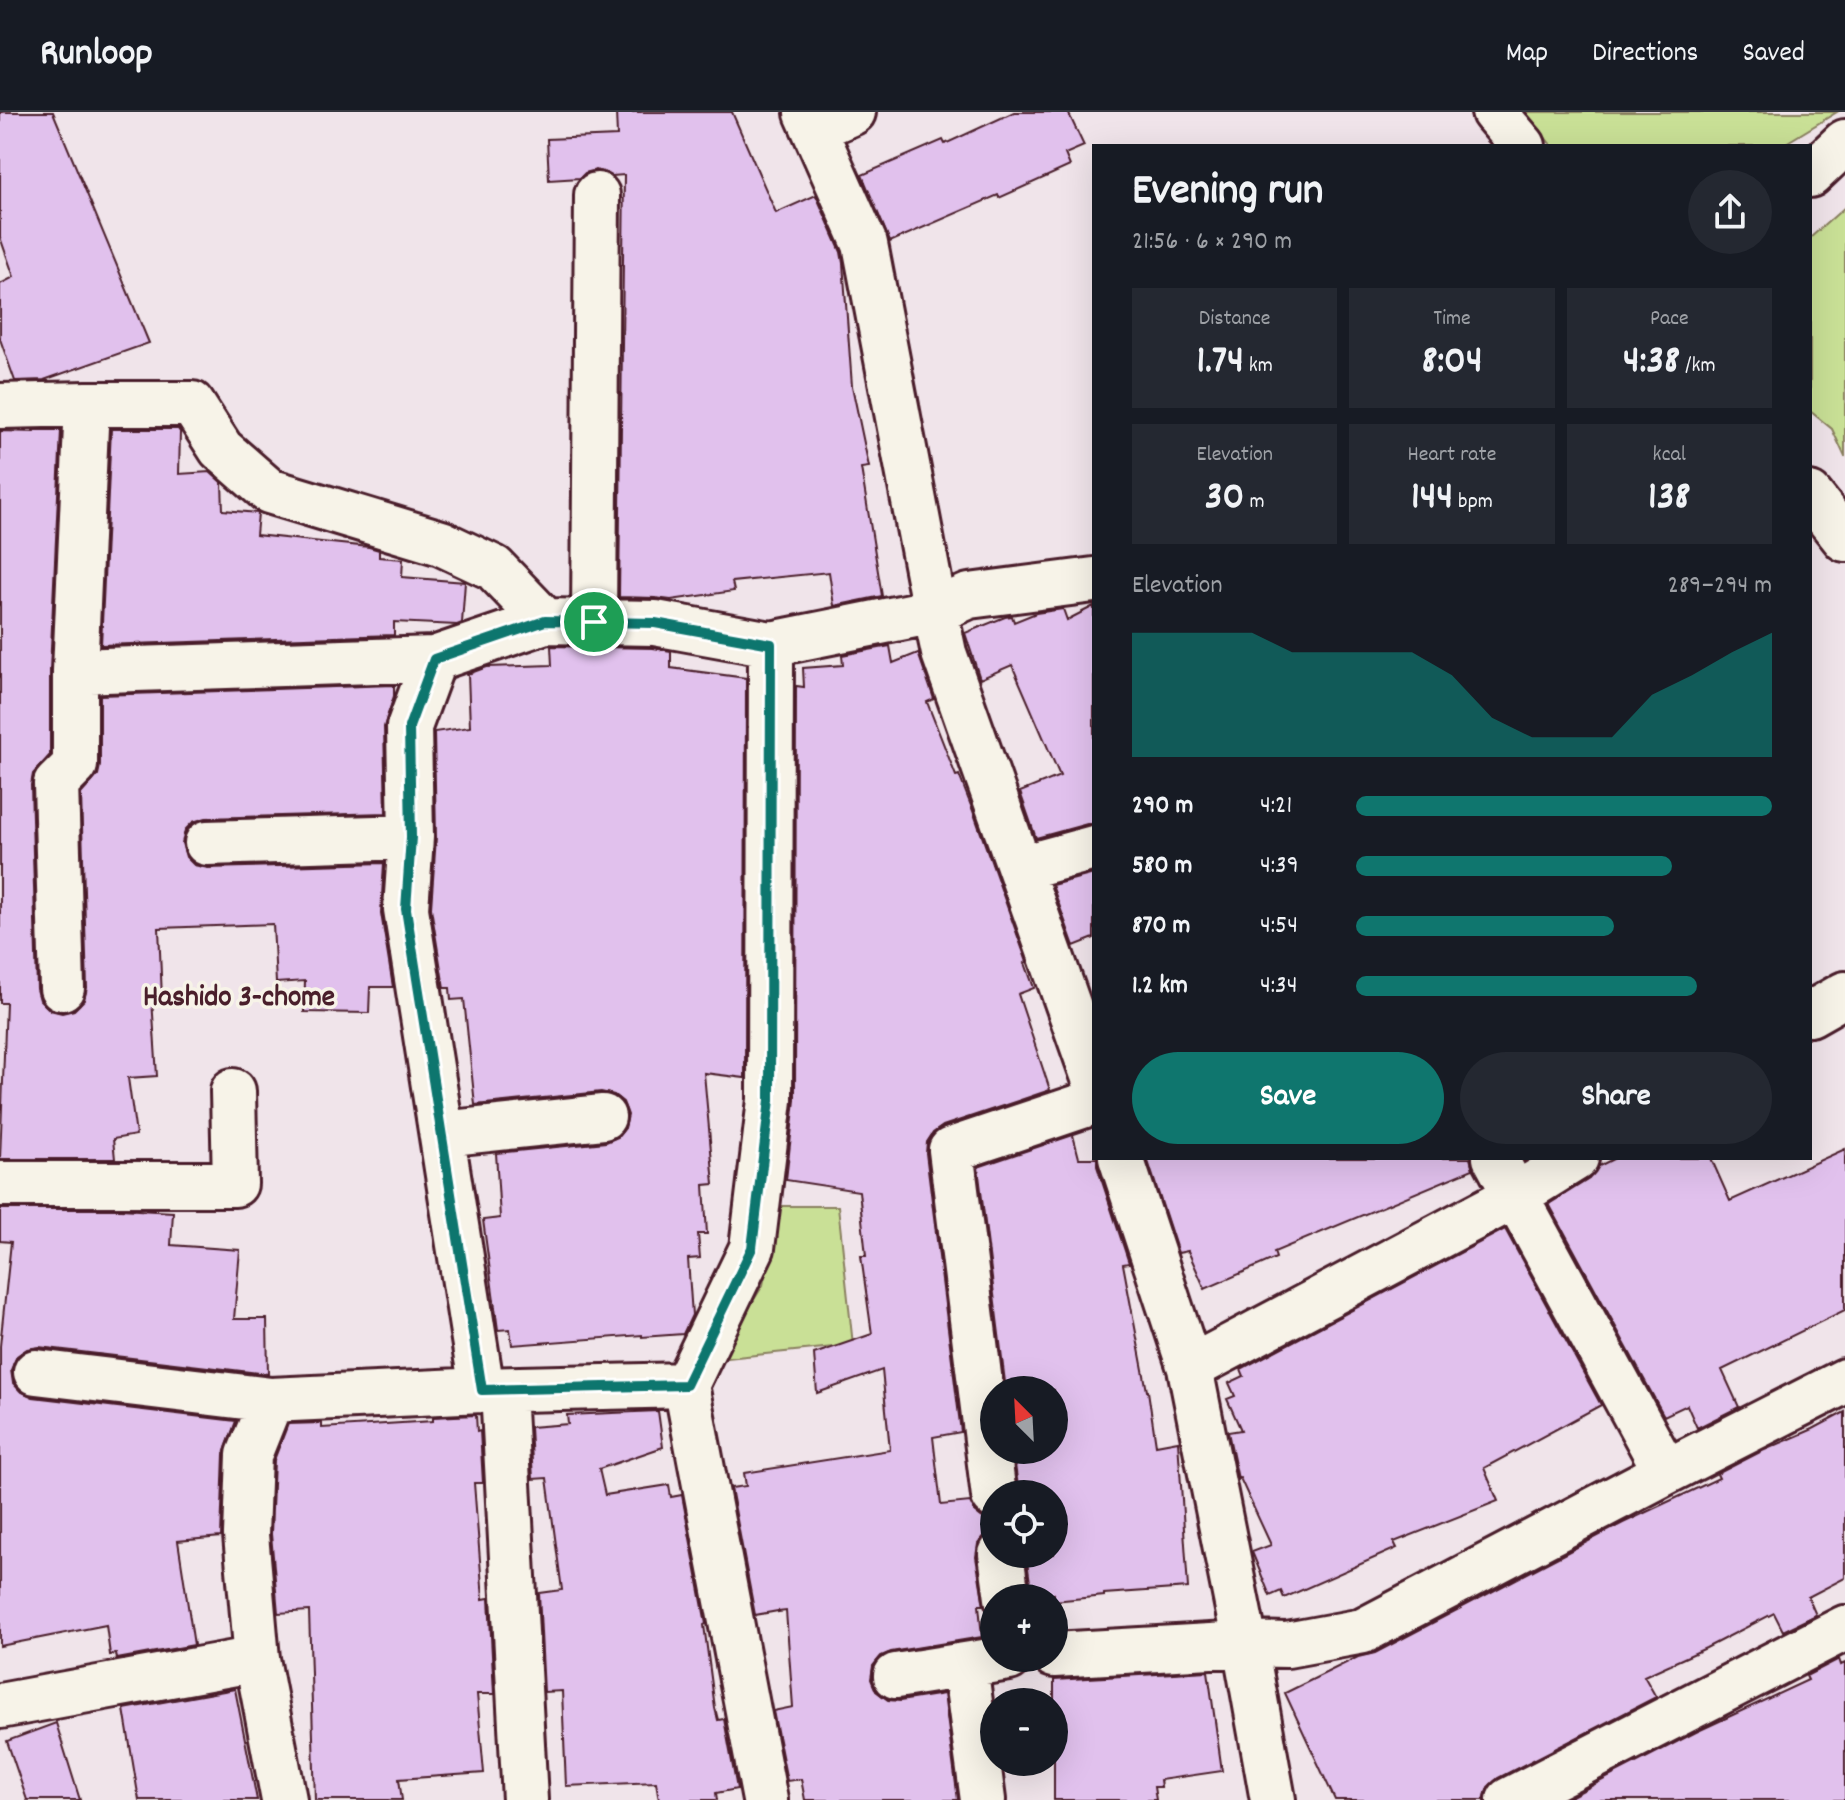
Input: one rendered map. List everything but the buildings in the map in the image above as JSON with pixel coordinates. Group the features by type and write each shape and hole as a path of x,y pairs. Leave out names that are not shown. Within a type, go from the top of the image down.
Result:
{"street":[{"path":"1494,112 1521,144"},
{"path":"825,118 865,244 944,653 1092,1072"},
{"path":"1812,173 1845,142"},
{"path":"594,622 597,195"},
{"path":"62,988 56,784 75,765 75,671 87,404"},
{"path":"0,406 192,404 221,449 269,491 441,543 494,568 545,621"},
{"path":"1812,498 1845,539"},
{"path":"75,671 434,659 545,621 655,623 771,644 935,611 969,596 1092,580"},
{"path":"765,1800 686,1385 752,1248 770,1100 771,644"},
{"path":"434,659 409,727 411,837 406,909 442,1134 493,1390 525,1800"},
{"path":"207,843 411,837"},
{"path":"1020,868 1092,849"},
{"path":"1812,1013 1845,994"},
{"path":"0,1184 235,1184 233,1091"},
{"path":"992,1480 951,1150 1092,1103"},
{"path":"442,1134 603,1117"},
{"path":"1122,1160 1190,1368 1273,1800"},
{"path":"1496,1160 1666,1472"},
{"path":"1190,1368 1515,1196 1573,1160"},
{"path":"36,1372 271,1400 686,1385"},
{"path":"1068,1654 1245,1644 1287,1645 1363,1631 1845,1381"},
{"path":"271,1400 249,1455 246,1535 257,1659 284,1800"},
{"path":"1509,1800 1845,1628"},
{"path":"0,1706 257,1659"},
{"path":"896,1676 980,1663"},
{"path":"965,1665 983,1800"}],"green space":[{"path":"1525,112 1837,112 1784,144 1550,144"},
{"path":"1845,207 1845,457 1832,429 1812,413 1812,236"},
{"path":"779,1206 838,1206 853,1345 717,1359 763,1285"}],"district":[{"name":"Hashido 3-chome","path":"239,999"}],"route":[{"path":"545,621 594,622 655,623 771,644 770,1100 752,1248 686,1385 482,1390 406,909 411,837 409,727 434,659 545,621"}]}
